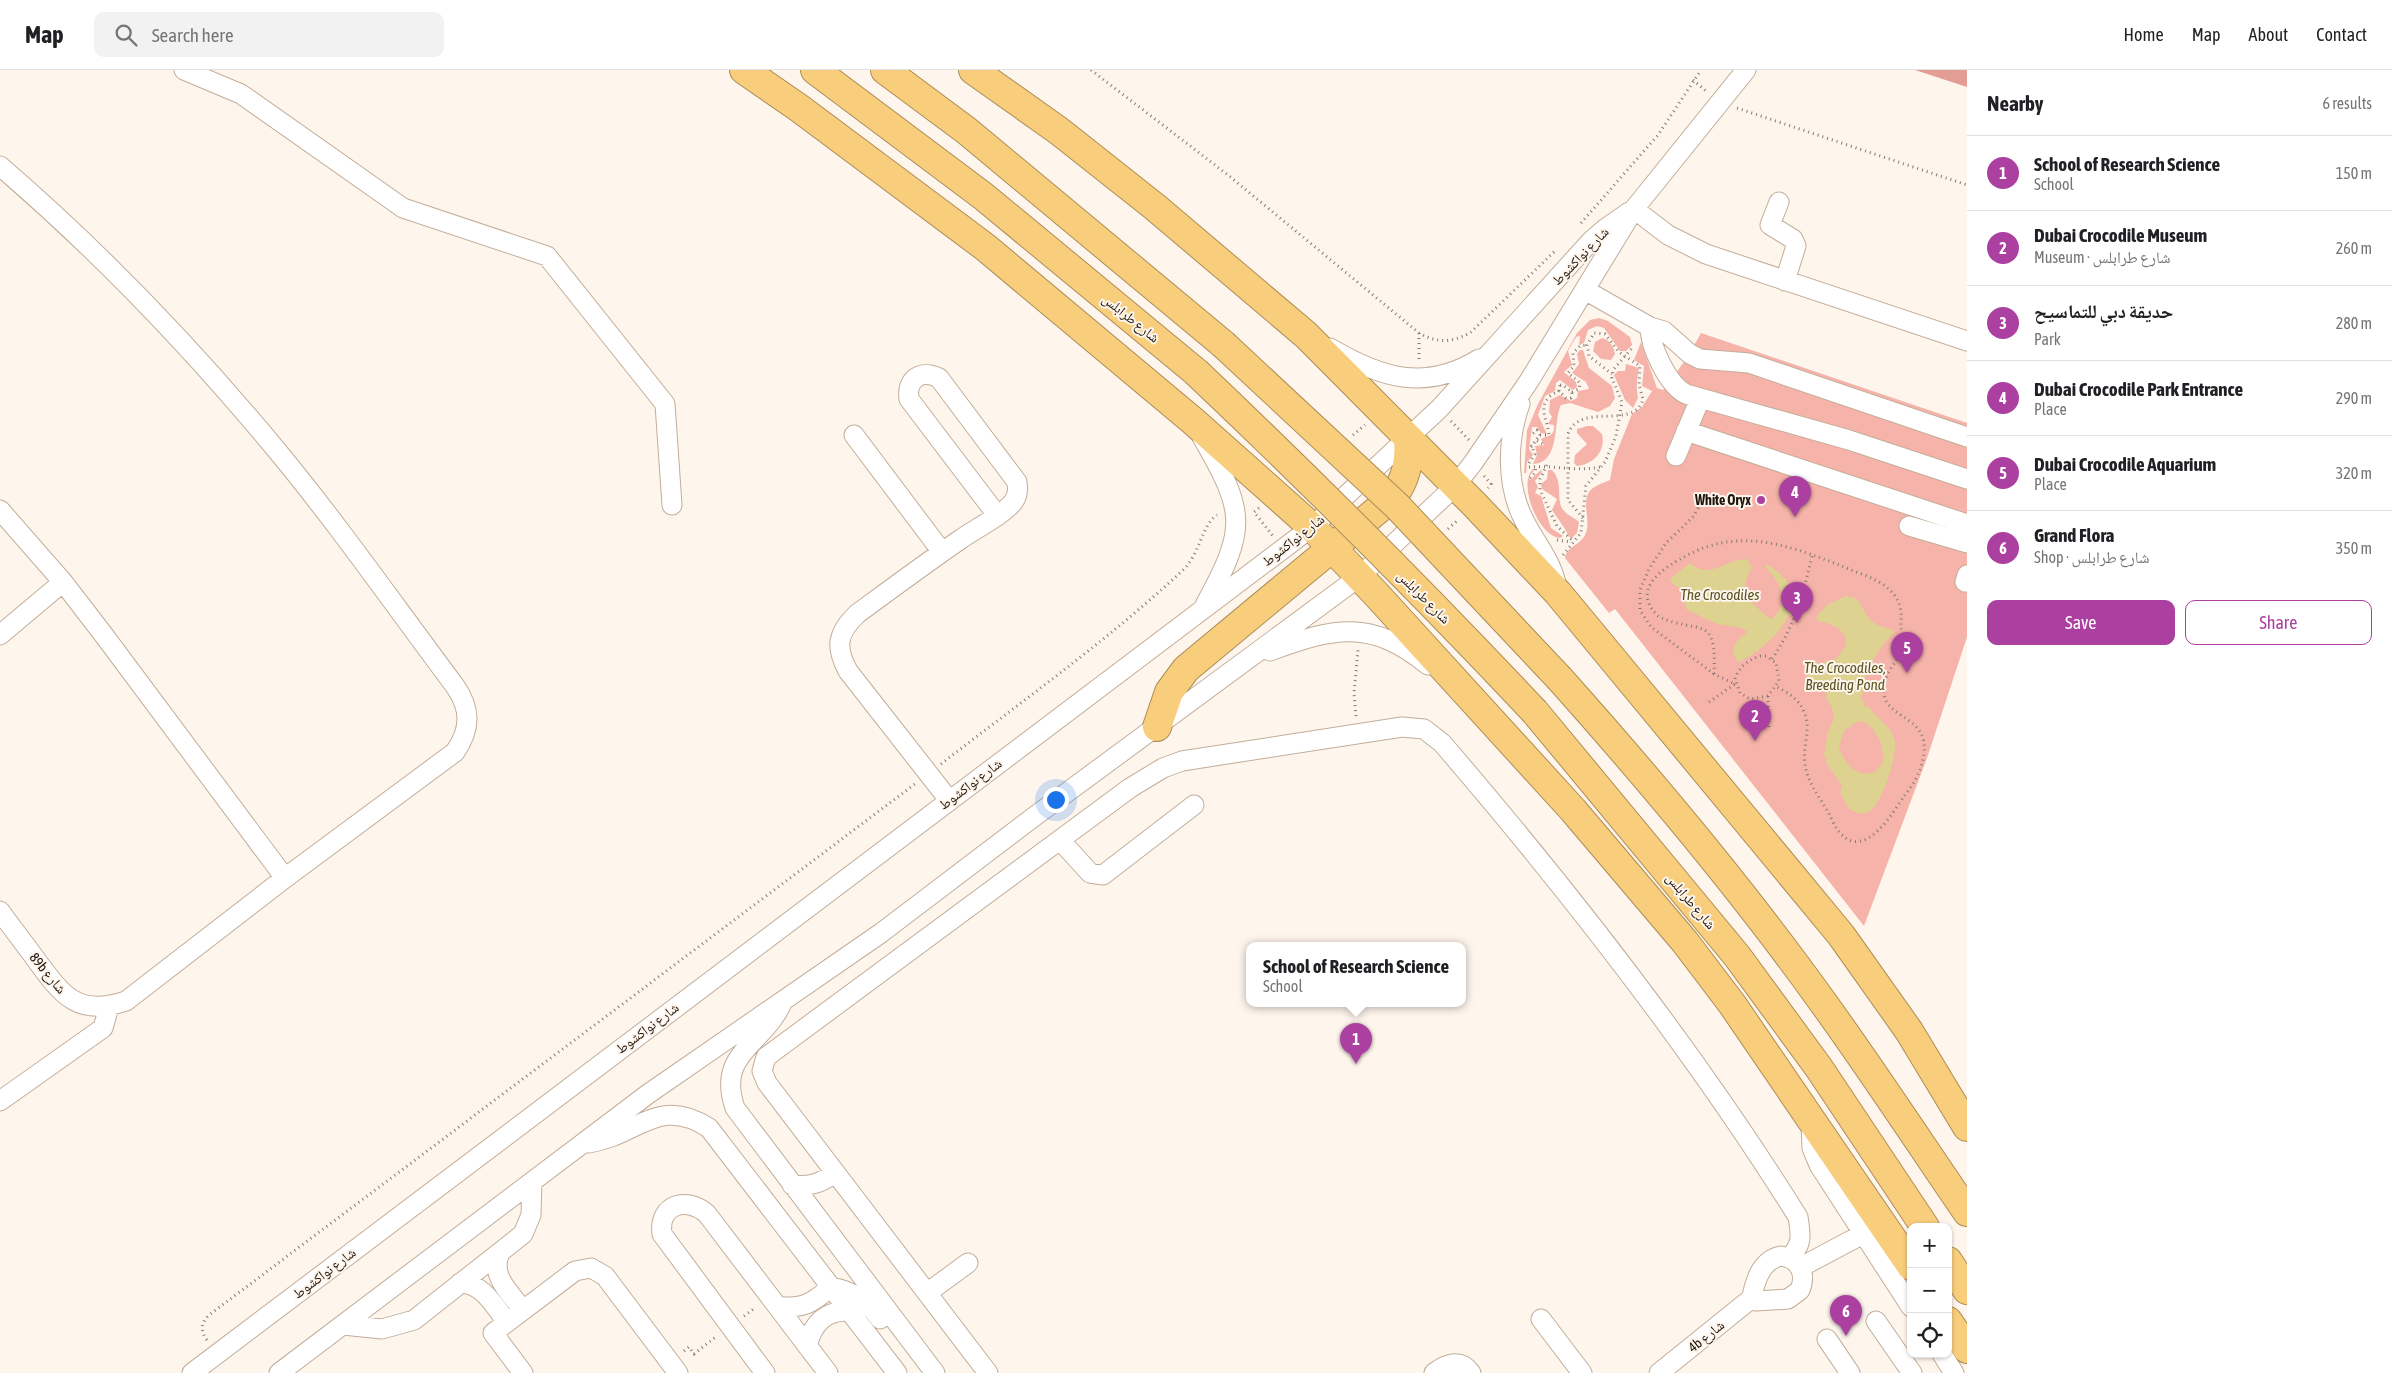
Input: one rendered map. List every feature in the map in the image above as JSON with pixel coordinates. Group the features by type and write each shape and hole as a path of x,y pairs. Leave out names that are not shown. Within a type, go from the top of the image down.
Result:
{"highway":[{"path":"744,70 799,108 985,247 1193,421 1312,527 1572,810 1679,935 1732,1004 1907,1260"},
{"name":"شارع طرابلس","path":"816,70 983,196 1196,372 1283,454 1446,618 1535,712 1737,956 1819,1068 1922,1223"},
{"path":"885,70 967,130 1223,344 1397,506 1560,679 1645,774 1822,1000 1967,1212"},
{"path":"974,70 1059,132 1155,207 1306,335 1475,505 1558,593 1841,935 1909,1031 1967,1127"},
{"path":"1157,727 1169,692 1186,669 1383,507 1400,488 1408,464 1408,439"},
{"path":"1952,1267 1967,1290"}],"street":[{"path":"184,70 241,94 403,208 547,256 665,404 672,505"},
{"path":"1746,70 1634,209 1651,223 1686,245 1967,341"},
{"name":"89b شارع","path":"0,166 108,264 222,386 308,490 463,698 468,712 463,740 454,752 285,878 126,1001 109,1007 91,1007 74,1001 60,992 0,911"},
{"path":"1779,202 1770,225 1793,239 1796,246 1786,280"},
{"name":"شارع نواكشوط","path":"279,1373 715,1046 881,933 1028,821 1359,577 1455,486 1473,464 1529,381 1634,209"},
{"name":"شارع نواكشوط","path":"192,1373 1312,527 1439,409 1598,234 1634,209"},
{"path":"1585,290 1650,327 1664,331 1690,354 1700,360 1749,363 1967,437"},
{"path":"1650,327 1652,341 1669,381 1680,391 1700,399 1850,440 1967,479"},
{"path":"1306,335 1368,369 1402,378 1448,374 1462,369 1495,349"},
{"path":"949,800 848,671 841,658 839,641 845,626 857,614 942,552 997,515 1014,500 1018,492 1017,482 939,378 930,373 920,374 912,380 908,389 910,398 997,515"},
{"path":"1529,381 1514,427 1511,454 1521,477 1518,507 1552,565 1558,593"},
{"path":"1676,456 1700,399"},
{"path":"1193,421 1228,482 1236,513 1236,529 1229,560 1202,610"},
{"path":"1686,431 1967,524"},
{"path":"854,435 942,552"},
{"path":"0,510 63,582 285,878"},
{"path":"1909,526 1967,543"},
{"path":"0,635 63,582"},
{"path":"1250,658 1310,636 1327,632 1360,632 1376,635 1402,646 1466,694"},
{"path":"988,1373 927,1293 828,1178 763,1077 763,1064 766,1057 1146,777 1182,761 1414,727 1434,735 1536,853 1625,966 1710,1084 1798,1217 1801,1233 1795,1262 1803,1282 1795,1295 1788,1299 1761,1302 1752,1298 1760,1273 1767,1262 1781,1256 1795,1262 1864,1234"},
{"path":"1060,840 1090,874 1103,875 1194,805"},
{"path":"783,1000 772,1022 743,1050 734,1063 730,1078 730,1093 735,1108 935,1373"},
{"path":"0,1101 103,1028 109,1007"},
{"path":"583,1144 611,1138 651,1118 666,1114 682,1115 696,1119 709,1128 897,1373"},
{"path":"1810,1118 1811,1140 1815,1157 1907,1301"},
{"path":"792,1185 806,1186 828,1178"},
{"path":"813,1212 814,1198 828,1178"},
{"path":"343,1325 382,1329 414,1320 516,1241 528,1225 532,1205 532,1182"},
{"path":"765,1373 662,1234 663,1217 668,1210 684,1204 701,1208 778,1307 812,1358 828,1373"},
{"path":"500,1253 496,1262 497,1272 523,1310"},
{"path":"927,1293 968,1263"},
{"path":"523,1373 493,1333 575,1271 591,1268 599,1271 678,1373"},
{"path":"460,1283 475,1285 507,1322"},
{"path":"778,1307 798,1308 807,1305 831,1287"},
{"path":"831,1287 853,1293 862,1299 888,1328 902,1338 911,1340"},
{"name":"4b شارع","path":"1659,1373 1752,1298"},
{"path":"812,1358 814,1326 821,1318 840,1311 850,1311"},
{"path":"1541,1319 1582,1373"},
{"path":"1876,1321 1912,1373"},
{"path":"1827,1339 1850,1373"},
{"path":"1434,1373 1447,1364 1455,1363 1462,1365 1471,1373"}],"path":[{"path":"1091,70 1228,175 1419,333 1431,339 1444,342 1458,339 1470,333 1559,246"},
{"path":"1577,227 1658,135 1701,70"},
{"path":"1693,80 1720,103 1967,185"},
{"path":"1612,374 1613,370 1650,327"},
{"path":"1557,550 1562,556 1581,533 1583,518 1586,486 1612,450 1620,415 1621,397 1612,374 1589,356 1587,344 1591,335 1602,332 1625,358 1641,368 1639,380 1643,398 1639,407 1620,415 1585,418 1574,422 1568,434 1568,500 1583,518"},
{"path":"1559,391 1568,398 1572,396 1572,392 1579,389 1580,382 1568,373 1574,366 1573,353 1577,348 1587,344"},
{"path":"1540,436 1549,435 1545,424 1545,404 1550,396 1559,391 1559,387 1562,385 1572,392"},
{"path":"1537,430 1540,436 1531,446 1532,433 1537,430"},
{"path":"1537,441 1543,444"},
{"path":"1529,467 1547,465 1567,468 1601,467"},
{"path":"1547,465 1540,479 1540,490 1557,526 1574,542"},
{"path":"1491,484 1495,476 1521,477 1535,473 1536,466"},
{"path":"1696,498 1698,508 1694,516 1676,532 1657,554 1649,568 1638,597 1640,610 1646,622 1714,674 1735,684 1740,693 1750,699 1768,696 1776,687 1779,675 1776,663 1772,659 1766,656 1754,658 1739,670 1735,684 1709,702"},
{"path":"217,1354 202,1332 202,1325 209,1316 929,774 1093,646 1182,571 1197,552 1207,523 1212,518 1218,514 1236,513"},
{"path":"1714,674 1714,644 1710,634 1699,627 1659,617 1650,607 1647,596 1648,588 1656,577 1676,562 1699,550 1725,541 1744,539 1778,545 1878,580 1893,594 1901,610 1900,630 1907,641 1904,649 1887,672 1883,689 1888,705 1919,728 1925,742 1923,760 1910,789 1871,838 1859,842 1853,841 1847,839 1838,830 1807,776 1804,757 1807,730 1805,712 1794,698 1776,687"},
{"path":"1556,540 1574,542"},
{"path":"1772,659 1793,625 1812,556"},
{"path":"1638,597 1647,596"},
{"path":"1357,734 1354,693 1360,632"},
{"path":"1768,696 1768,730"}],"shaded area":[{"path":"1915,70 1967,70 1967,87"},
{"path":"1599,318 1608,321 1630,337 1632,345 1626,351 1620,351 1604,328 1597,326 1588,330 1584,343 1579,345 1580,336 1576,337 1568,351 1572,365 1564,372 1576,382 1577,387 1573,390 1560,380 1556,383 1555,391 1545,396 1538,415 1547,434 1541,433 1537,427 1532,427 1529,449 1533,455 1527,462 1526,473 1524,473 1527,430 1538,404 1577,333 1590,320"},
{"path":"1701,333 1967,423 1967,637 1927,758 1864,926 1615,609 1609,613 1565,558 1568,551 1583,538 1587,530 1586,502 1589,492 1596,486 1610,480 1614,459 1632,414 1642,407 1652,391 1642,386 1644,366 1634,360 1641,342 1657,388 1663,390 1687,358"},
{"path":"1602,338 1609,342 1614,349 1615,354 1611,360 1601,359 1593,351 1595,342"},
{"path":"1580,350 1583,350 1589,368 1612,386 1615,398 1610,406 1598,412 1570,403 1561,405 1552,449 1542,462 1533,464 1537,455 1535,446 1544,445 1541,439 1551,435 1554,431 1554,425 1548,424 1552,417 1549,412 1550,400 1560,395 1571,401 1577,398 1578,391 1589,389 1586,382 1572,373 1579,364 1577,354"},
{"path":"1626,364 1639,368 1638,398 1633,408 1625,400 1614,375 1618,371 1625,371"},
{"path":"1593,426 1602,434 1602,446 1597,456 1589,463 1577,466 1574,463 1575,455 1587,444 1577,433 1577,429"},
{"path":"1533,469 1535,469 1529,477 1530,480 1541,470 1542,472 1535,481 1538,487 1535,493 1541,496 1551,528 1563,536 1560,538 1552,535 1545,529 1533,509 1528,486 1529,476"},
{"path":"1548,470 1552,470 1556,475 1562,508 1579,522 1577,533 1572,538 1569,537 1552,510 1557,499 1542,489 1541,484 1547,479"}],"water":[{"name":"The Crocodiles","path":"1747,559 1752,568 1747,576 1746,591 1758,609 1771,619 1781,606 1782,599 1779,586 1776,579 1765,567 1767,564 1787,581 1793,600 1785,622 1777,633 1768,643 1738,662 1733,652 1734,645 1747,632 1742,628 1717,624 1687,610 1681,589 1671,583 1670,579 1690,563 1705,570"},
{"name":"The Crocodiles, Breeding Pond","path":"1846,596 1856,598 1873,622 1892,629 1894,633 1878,651 1873,660 1865,678 1863,694 1860,695 1865,707 1868,706 1887,726 1895,740 1894,756 1888,779 1879,800 1866,813 1858,813 1849,809 1840,792 1842,785 1828,766 1824,754 1828,732 1834,719 1832,707 1826,698 1827,682 1814,685 1807,679 1809,666 1836,659 1846,646 1846,640 1842,631 1834,626 1818,621 1816,617 1827,605","holes":["1858,721 1873,729 1882,748 1883,760 1879,768 1872,773 1854,770 1846,761 1839,747 1844,731"]}],"place":[{"name":"White Oryx","path":"1761,500"},
{"name":"Dubai Crocodile Park Entrance","path":"1795,517"},
{"name":"حديقة دبي للتماسيح","path":"1797,623"},
{"name":"Dubai Crocodile Aquarium","path":"1907,673"},
{"name":"Dubai Crocodile Museum","path":"1755,741"},
{"name":"School of Research Science","path":"1356,1064"},
{"name":"Grand Flora","path":"1846,1336"}]}
